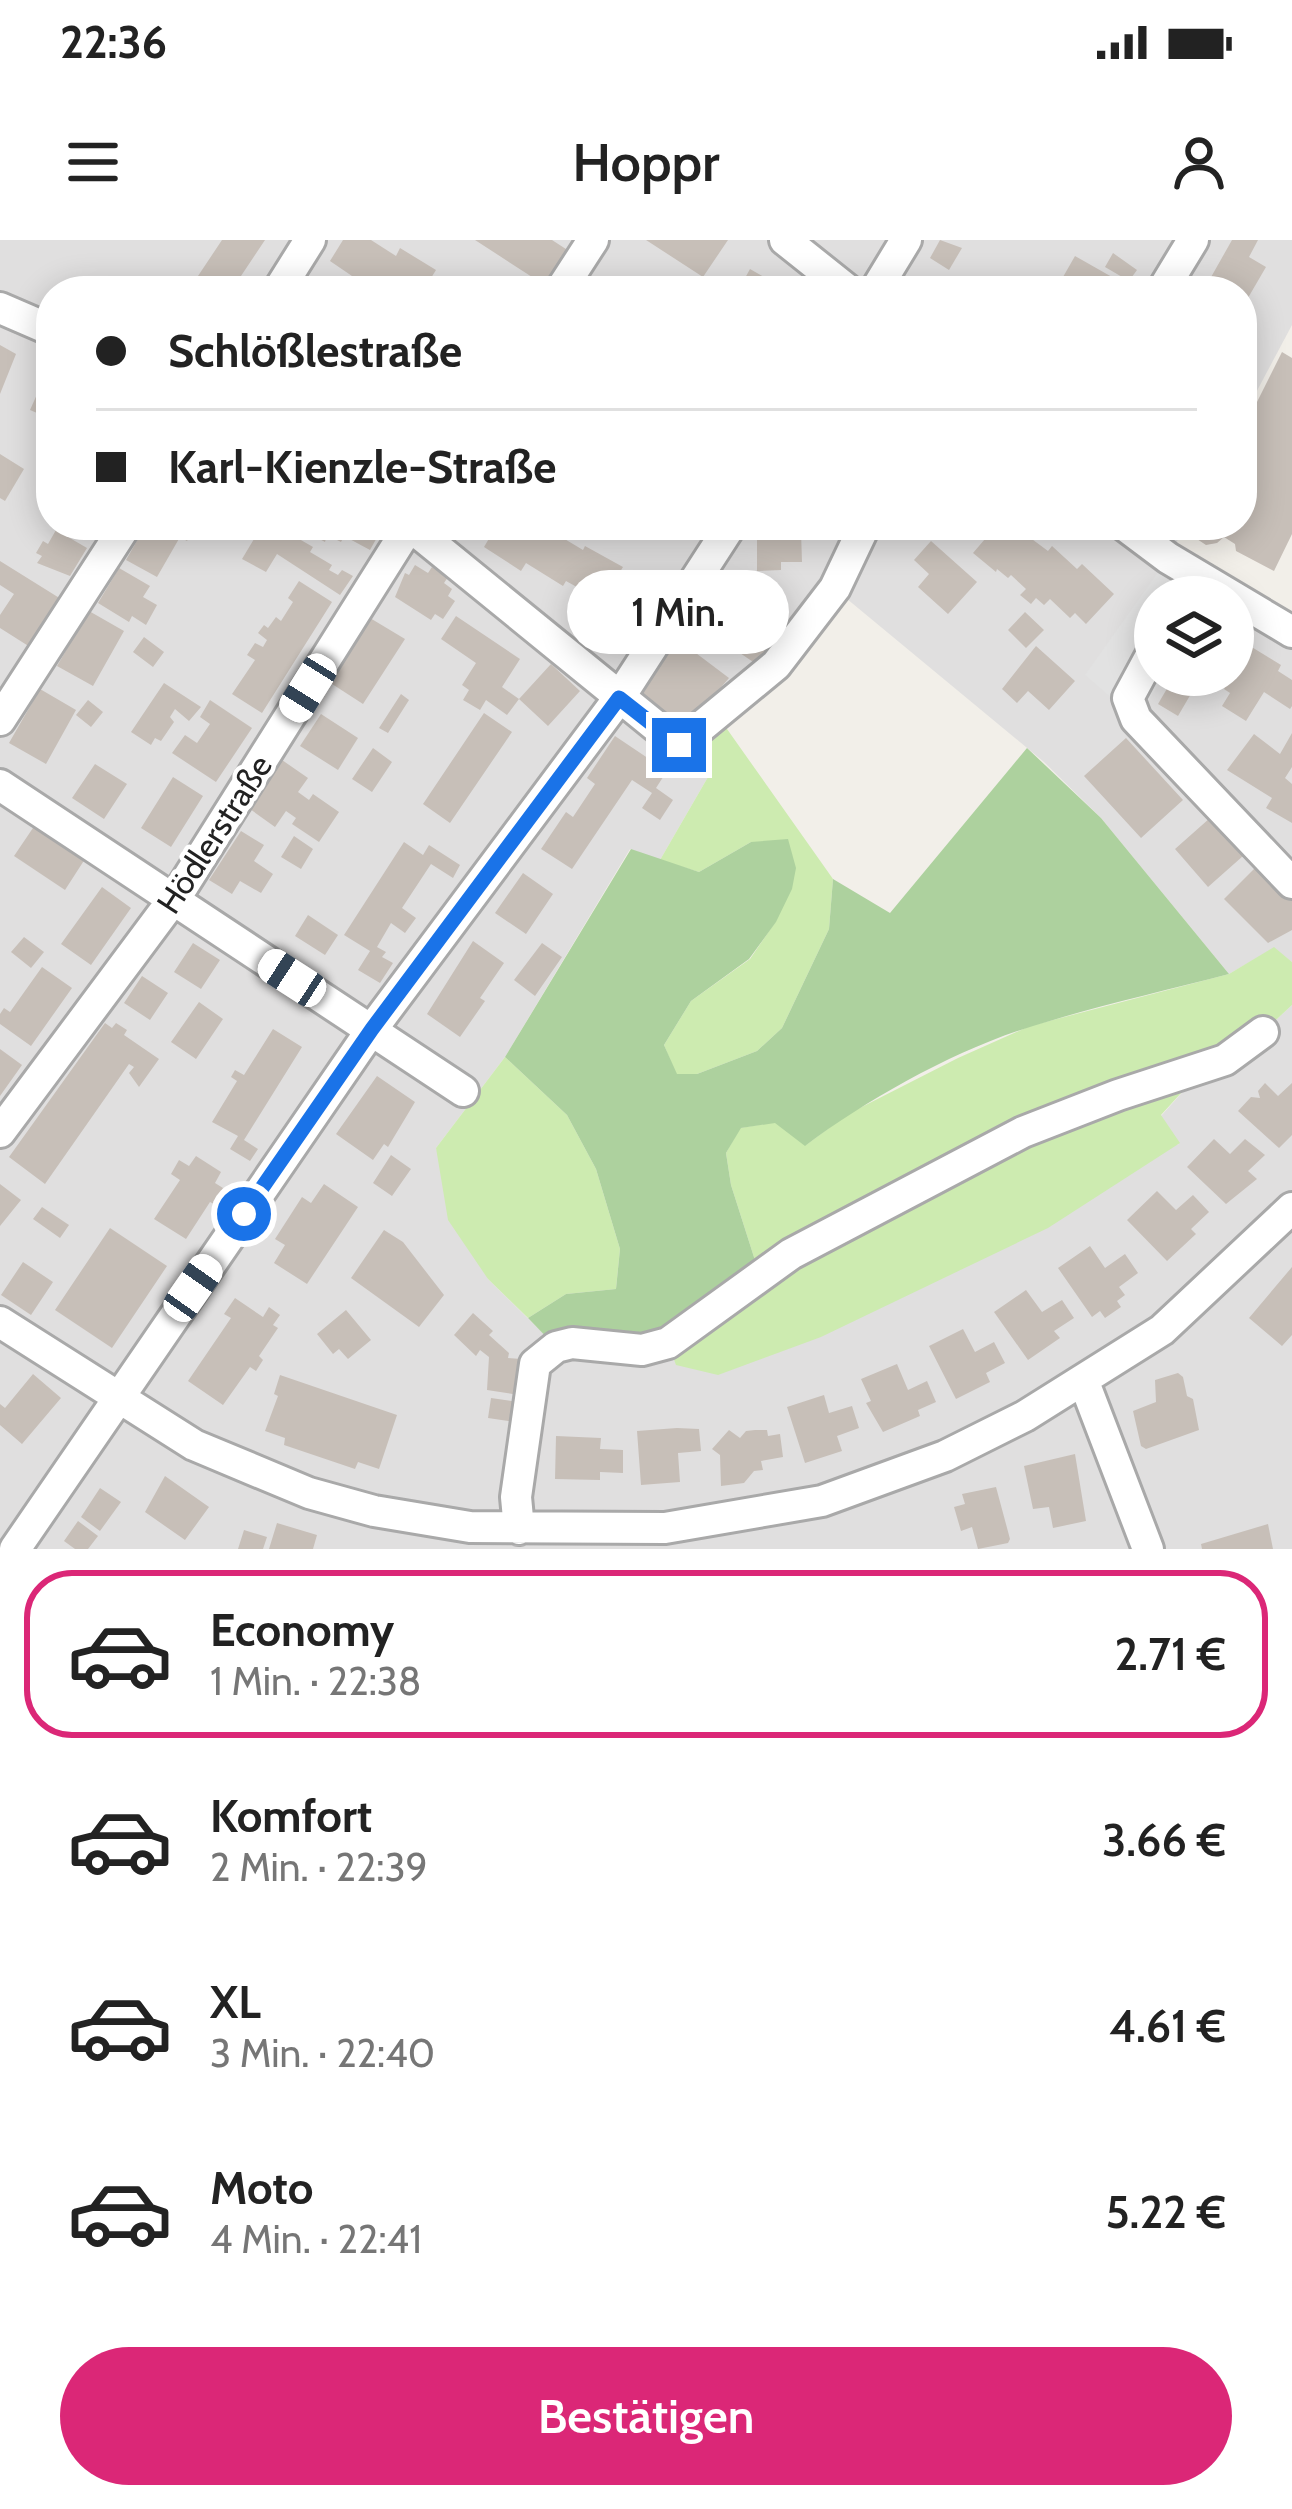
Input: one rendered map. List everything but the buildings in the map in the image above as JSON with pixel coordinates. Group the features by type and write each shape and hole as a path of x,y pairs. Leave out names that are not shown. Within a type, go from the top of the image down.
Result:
{"street":[{"path":"287,276 310,240"},
{"path":"569,276 592,240"},
{"path":"785,240 831,276"},
{"path":"884,276 906,240"},
{"path":"1171,276 1193,240"},
{"path":"0,308 36,324"},
{"path":"0,720 116,540"},
{"name":"Hödlerstraße","path":"0,1132 173,900 401,540"},
{"path":"428,540 679,745 776,665 835,588 858,540"},
{"path":"15,1549 372,1029 619,698 721,540"},
{"path":"1140,540 1178,576"},
{"path":"1254,615 1292,632"},
{"path":"1134,687 1128,698 1136,719 1292,883"},
{"path":"0,785 463,1091"},
{"path":"519,1529 516,1497 535,1364 556,1347 572,1343 642,1351 668,1343 791,1255 1004,1142 1118,1094 1226,1060 1263,1032"},
{"path":"0,1322 194,1445 309,1493 427,1522 519,1529 665,1528 822,1501 945,1456 1084,1382 1162,1330 1292,1208"},
{"path":"1084,1382 1148,1549"}],"shaded area":[{"path":"0,240 1292,240 1292,325 1257,391 1257,276 36,276 36,540 1178,540 1169,558 1199,576 1134,576 1134,696 1254,696 1254,609 1292,632 1292,962 1274,948 1229,974 1101,818 1044,762 835,589 680,745 708,777 660,860 630,849 505,1057 436,1148 488,1279 556,1346 1179,1144 1161,1116 1204,1068 1263,1032 1292,1005 1292,1549 0,1549"},
{"path":"1168,558 1198,576 1155,576"},
{"path":"1134,606 1134,696 1151,696 1136,719 1085,675"}],"green space":[{"path":"715,712 833,879 829,929 782,1028 757,1051 697,1074 676,1074 664,1045 691,1001 750,959 776,921 751,842 699,872 660,860 708,777 679,745"},
{"path":"1027,748 1101,818 1229,974 1057,1019 974,1048 885,1093 805,1146 775,1123 741,1128 726,1153 731,1185 760,1276 668,1343 556,1347 528,1318 566,1294 616,1289 620,1249 596,1169 567,1115 505,1057 631,849 699,872 751,842 788,839 796,868 776,922 749,959 691,1001 664,1045 677,1074 697,1074 757,1051 782,1028 829,929 833,879 890,913"},
{"path":"1274,947 1292,962 1292,1005 1263,1032 1204,1068 1161,1115 1180,1143 1048,1228 821,1337 718,1375 676,1365 668,1343 760,1276 731,1185 726,1153 740,1128 775,1122 806,1145 848,1114 1030,1026 1229,974"},
{"path":"505,1057 567,1115 596,1169 620,1249 616,1289 566,1294 528,1318 488,1279 448,1220 436,1148"}],"route":[{"path":"244,1214 372,1029 619,698 679,745"}]}
